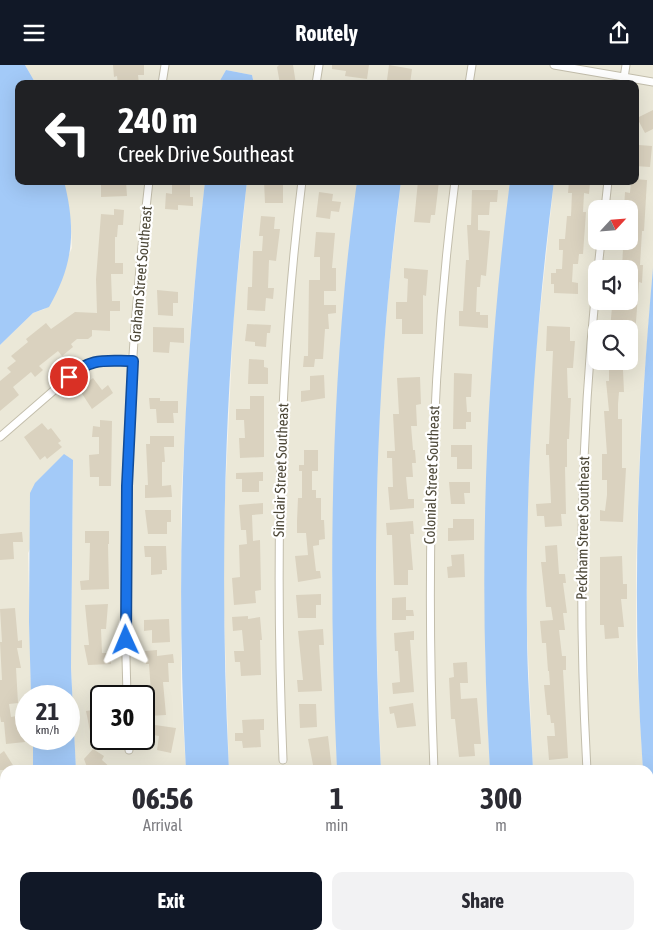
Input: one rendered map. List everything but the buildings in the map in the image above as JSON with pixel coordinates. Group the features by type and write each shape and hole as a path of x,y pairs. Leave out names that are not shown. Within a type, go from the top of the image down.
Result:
{"street":[{"path":"163,80 165,65"},
{"path":"316,80 318,65"},
{"path":"470,80 472,65"},
{"path":"554,65 624,80 626,65"},
{"path":"639,81 653,82"},
{"name":"Graham Street Southeast","path":"127,685 126,548 133,361 150,185"},
{"name":"Sinclair Street Southeast","path":"282,760 278,613 279,495 288,328 302,185"},
{"name":"Colonial Street Southeast","path":"434,765 429,612 431,481 439,332 455,185"},
{"path":"606,200 608,185"},
{"name":"Peckham Street Southeast","path":"587,765 582,664 582,530 587,396 594,310"},
{"path":"0,437 82,366 92,362 133,361"}],"shaded area":[{"path":"25,65 653,65 653,268 641,421 636,563 636,645 643,765 533,765 527,631 527,516 534,369 554,185 639,185 639,80 253,80 252,75 226,70 220,80 34,80"},
{"path":"65,185 205,185 192,311 181,499 181,690 186,765 76,765 75,750 80,750 80,685 72,685 71,668 73,461 28,553 31,685 15,685 15,750 33,750 33,765 0,765 0,345 33,313 45,309 72,248 71,226"},
{"path":"247,185 357,185 336,430 332,581 337,765 229,765 223,580 234,310"},
{"path":"401,185 510,185 492,365 485,525 485,660 490,765 381,765 374,563 378,419 389,286"}],"water":[{"path":"0,65 25,65 34,80 15,80 15,185 65,185 70,215 70,246 64,276 49,307 33,313 0,345"},
{"path":"226,70 252,75 253,80 220,80"},
{"path":"205,185 247,185 233,328 226,475 224,622 229,765 186,765 181,622 181,549 186,402 197,255"},
{"path":"357,185 401,185 386,328 378,475 376,622 381,765 337,765 332,549 336,401 348,254"},
{"path":"510,185 554,185 541,293 530,461 527,648 533,765 490,765 486,696 484,549 490,401 501,254"},
{"path":"653,268 653,765 643,765 637,644 637,581 640,456"},
{"path":"64,454 73,460 72,685 31,685 30,493 35,483"},
{"path":"33,750 75,750 76,765 33,765"}],"route":[{"path":"69,377 82,366 92,362 133,361 127,486 126,640"}]}
